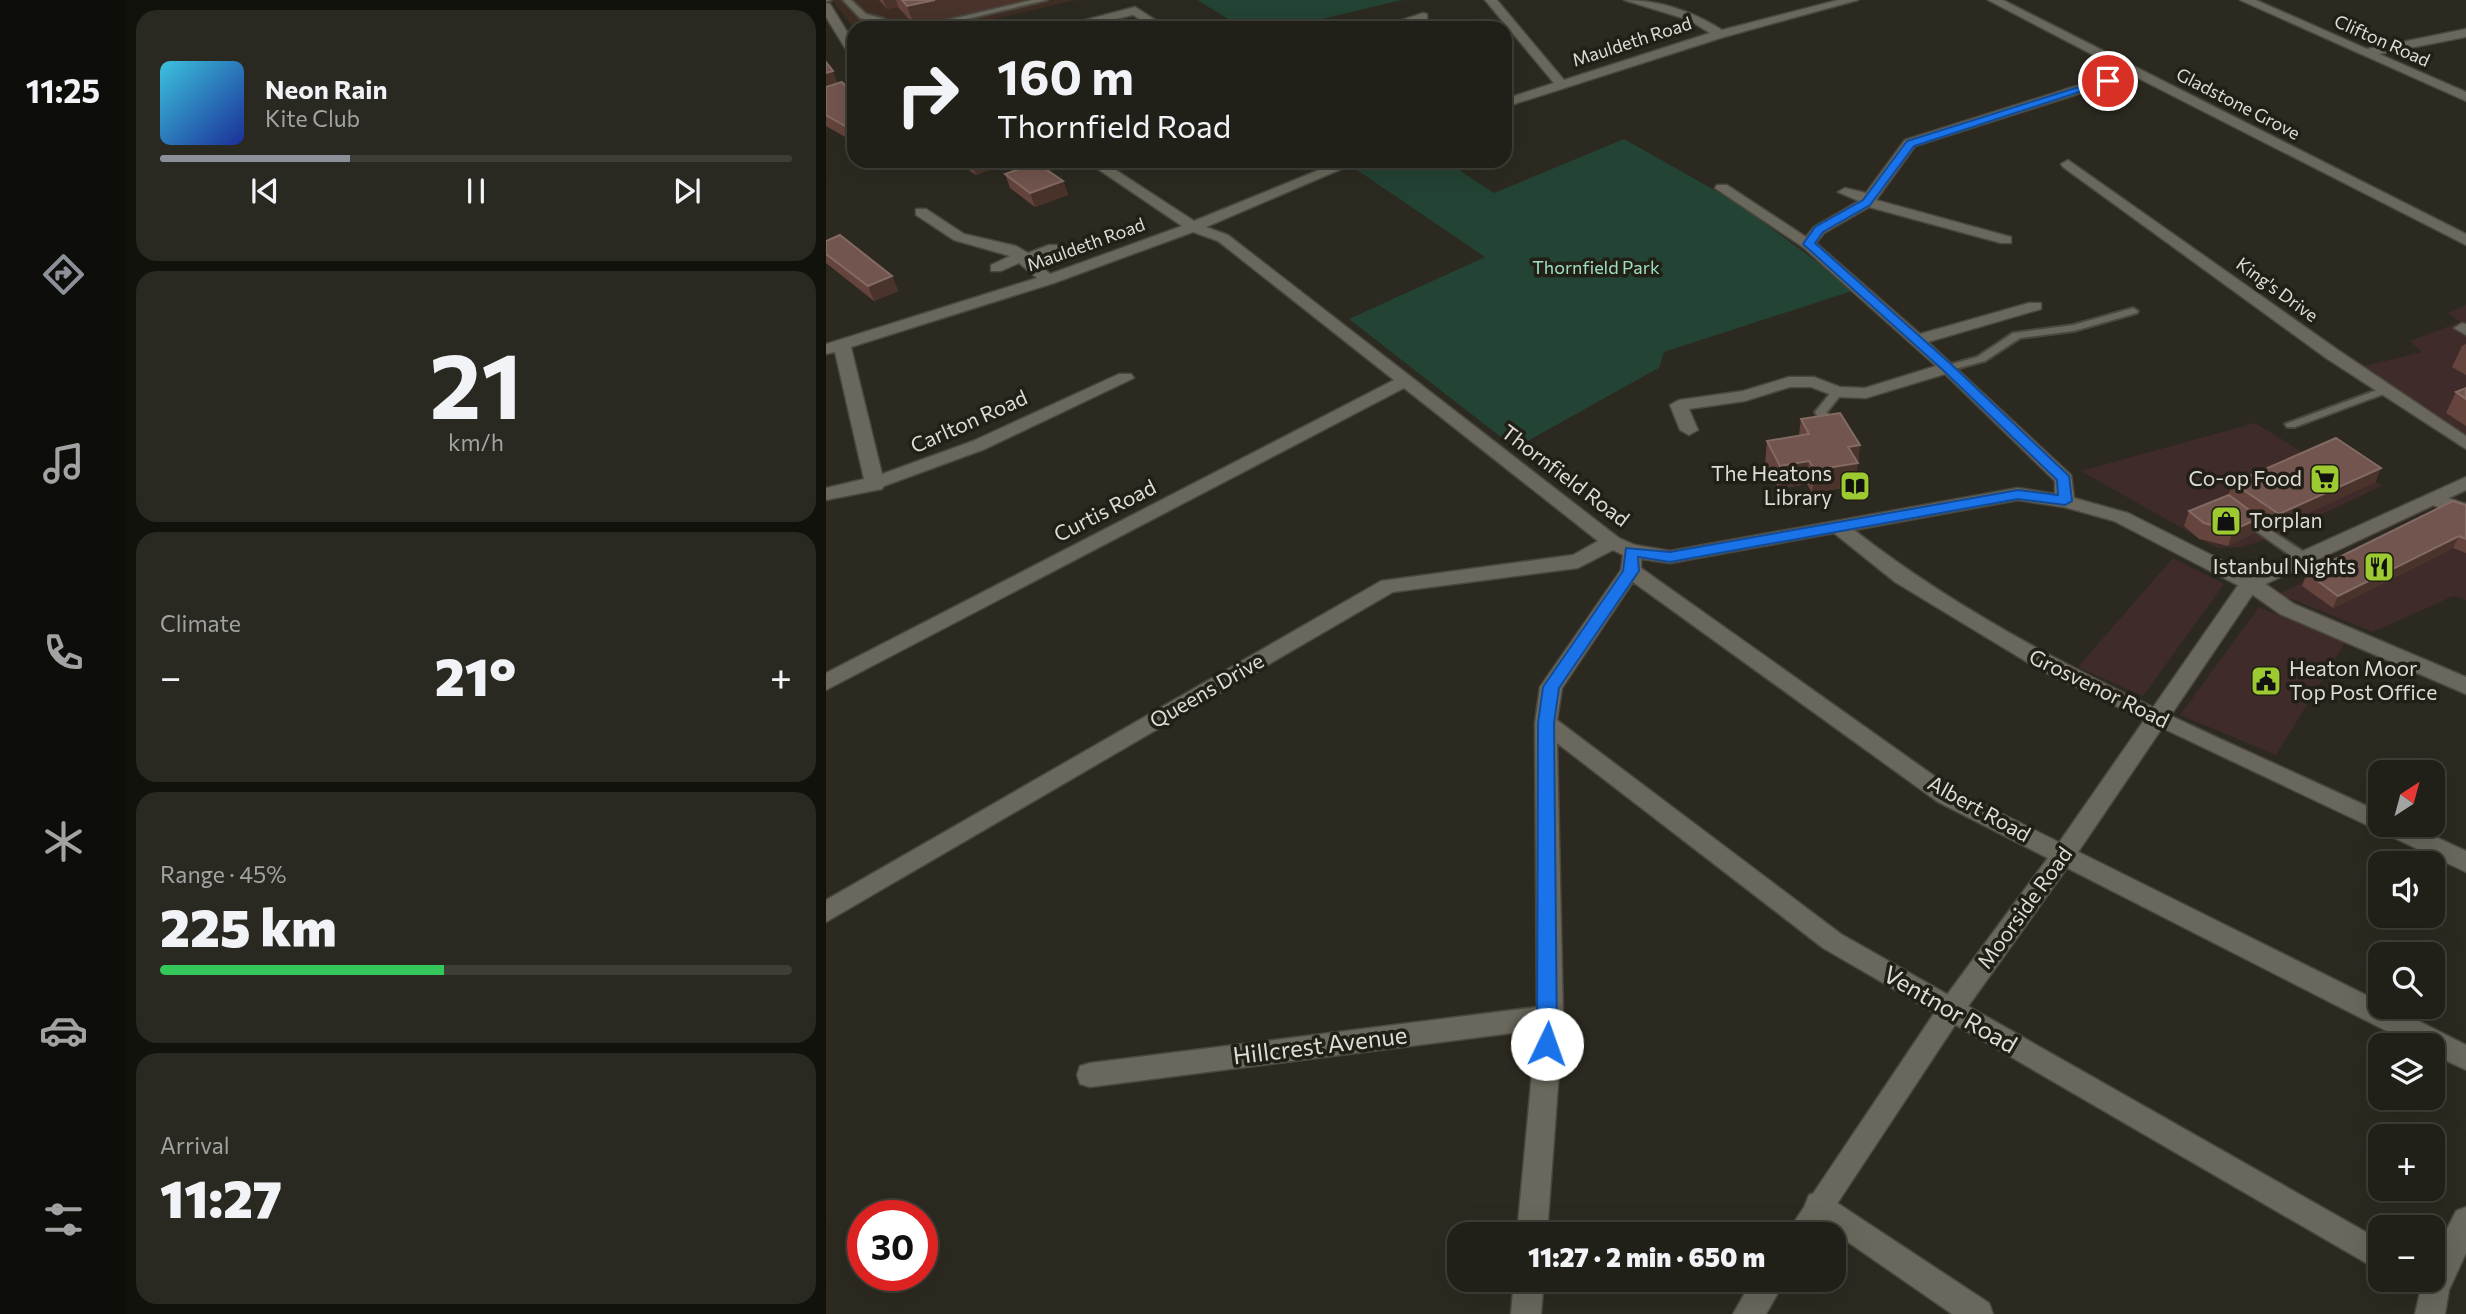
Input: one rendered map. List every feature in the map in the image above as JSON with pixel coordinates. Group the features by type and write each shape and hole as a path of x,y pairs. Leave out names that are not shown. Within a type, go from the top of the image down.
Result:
{"street":[{"path":"1491,0 1509,21"},
{"path":"1630,0 1693,17 1720,34"},
{"name":"Mauldeth Road","path":"1512,101 1720,34 1852,0"},
{"name":"Gladstone Grove","path":"1994,0 2132,73 2466,240"},
{"name":"Clifton Road","path":"2246,0 2466,97"},
{"path":"827,6 847,38"},
{"path":"1090,21 1135,10 1152,21"},
{"path":"1409,21 1423,17"},
{"path":"1512,25 1562,85"},
{"path":"2364,53 2466,33"},
{"path":"1808,244 1819,230 1868,201 1910,144 2132,73"},
{"path":"826,96 847,88"},
{"name":"King's Drive","path":"2068,164 2385,390 2466,444"},
{"name":"Thornfield Road","path":"1104,168 1193,227 1223,238 1625,555 1670,557 2018,494 2065,501 2121,517 2250,583 2287,609 2466,686"},
{"name":"Mauldeth Road","path":"834,347 1048,280 1193,227 1336,168"},
{"path":"1722,188 1808,244 1948,368 2064,479 2065,501"},
{"path":"1842,192 2006,240"},
{"path":"921,212 959,237 1012,249 1048,280"},
{"path":"996,268 1054,248"},
{"path":"1917,340 2035,306"},
{"path":"834,347 875,485"},
{"path":"1689,430 1679,405 1745,396 1789,382 1814,382 1837,392 1866,393 1948,368"},
{"name":"Carlton Road","path":"826,494 875,485 929,466 1125,378"},
{"name":"Curtis Road","path":"826,682 1405,381"},
{"path":"2250,583 2466,483"},
{"path":"2434,499 2466,511"},
{"name":"Grosvenor Road","path":"1836,525 1902,577 2047,665 2368,816"},
{"path":"1533,1222 1549,1017 1546,723 1551,687 1625,555"},
{"name":"Albert Road","path":"1625,555 1946,796 2466,1058"},
{"name":"Queens Drive","path":"826,912 1388,586 1625,555"},
{"name":"Moorside Road","path":"1808,1222 1950,1011 2064,854 2250,583"},
{"name":"Ventnor Road","path":"1546,723 1832,941 2368,1249"},
{"name":"Grosvenor Road","path":"2412,837 2466,862"},
{"name":"Hillcrest Avenue","path":"1090,1075 1549,1017"},
{"path":"1819,1205 1978,1314"},
{"path":"2428,1294 2466,1221"},
{"path":"1526,1314 1528,1292"},
{"path":"1748,1314 1762,1292"}],"lane":[{"path":"847,0 863,16 881,21"},
{"path":"949,21 1043,0"},
{"path":"1948,368 1981,359 2017,335 2074,328 2133,311"},
{"path":"2291,424 2385,390"},
{"path":"1828,425 1821,412 1837,392"},
{"path":"2231,508 2302,557"}],"shaded area":[{"path":"832,0 1076,0 985,21 848,21"},
{"path":"2466,305 2466,442 2357,368 2422,352 2410,341 2460,322 2448,313"},
{"path":"2255,423 2302,452 2318,445 2326,448 2382,486 2271,538 2243,547 2217,548 2081,471"},
{"path":"2466,501 2466,600 2453,596 2373,632 2279,594"},
{"path":"2173,558 2224,584 2143,696 2078,667"},
{"path":"2259,607 2345,643 2276,755 2180,715"}],"green space":[{"path":"1197,0 1402,0 1314,21 1232,21"},
{"name":"Thornfield Park","path":"1624,139 1739,204 1855,290 1664,352 1659,368 1515,448 1349,319 1485,257 1357,170 1456,168 1494,193"}],"building":[{"path":"902,0 935,0 907,6"},
{"path":"826,62 833,71 826,73"},
{"path":"842,82 847,88 847,127 826,115 826,87"},
{"path":"1022,168 1044,168 1063,181 1030,193 1005,174"},
{"path":"840,235 892,276 868,286 826,254 826,241"},
{"path":"2466,388 2466,399 2456,392"},
{"path":"1840,413 1860,445 1848,447 1858,463 1815,470 1809,461 1780,466 1767,441 1809,434 1801,419"},
{"path":"2336,438 2381,468 2279,514 2233,483"},
{"path":"2229,495 2260,518 2233,530 2204,523 2189,511"},
{"path":"2453,501 2466,505 2466,539 2459,536 2338,596 2307,573"}],"place":[{"name":"Co-op Food","path":"2325,479"},
{"name":"The Heatons Library","path":"1855,486"},
{"name":"Torplan","path":"2226,521"},
{"name":"Istanbul Nights","path":"2379,567"},
{"name":"Heaton Moor Top Post Office","path":"2266,681"}],"route":[{"path":"1547,1044 1546,723 1551,687 1631,571 1631,551 1670,557 2018,494 2065,501 2064,479 1948,368 1808,244 1819,230 1867,202 1910,144 2108,81"}]}
